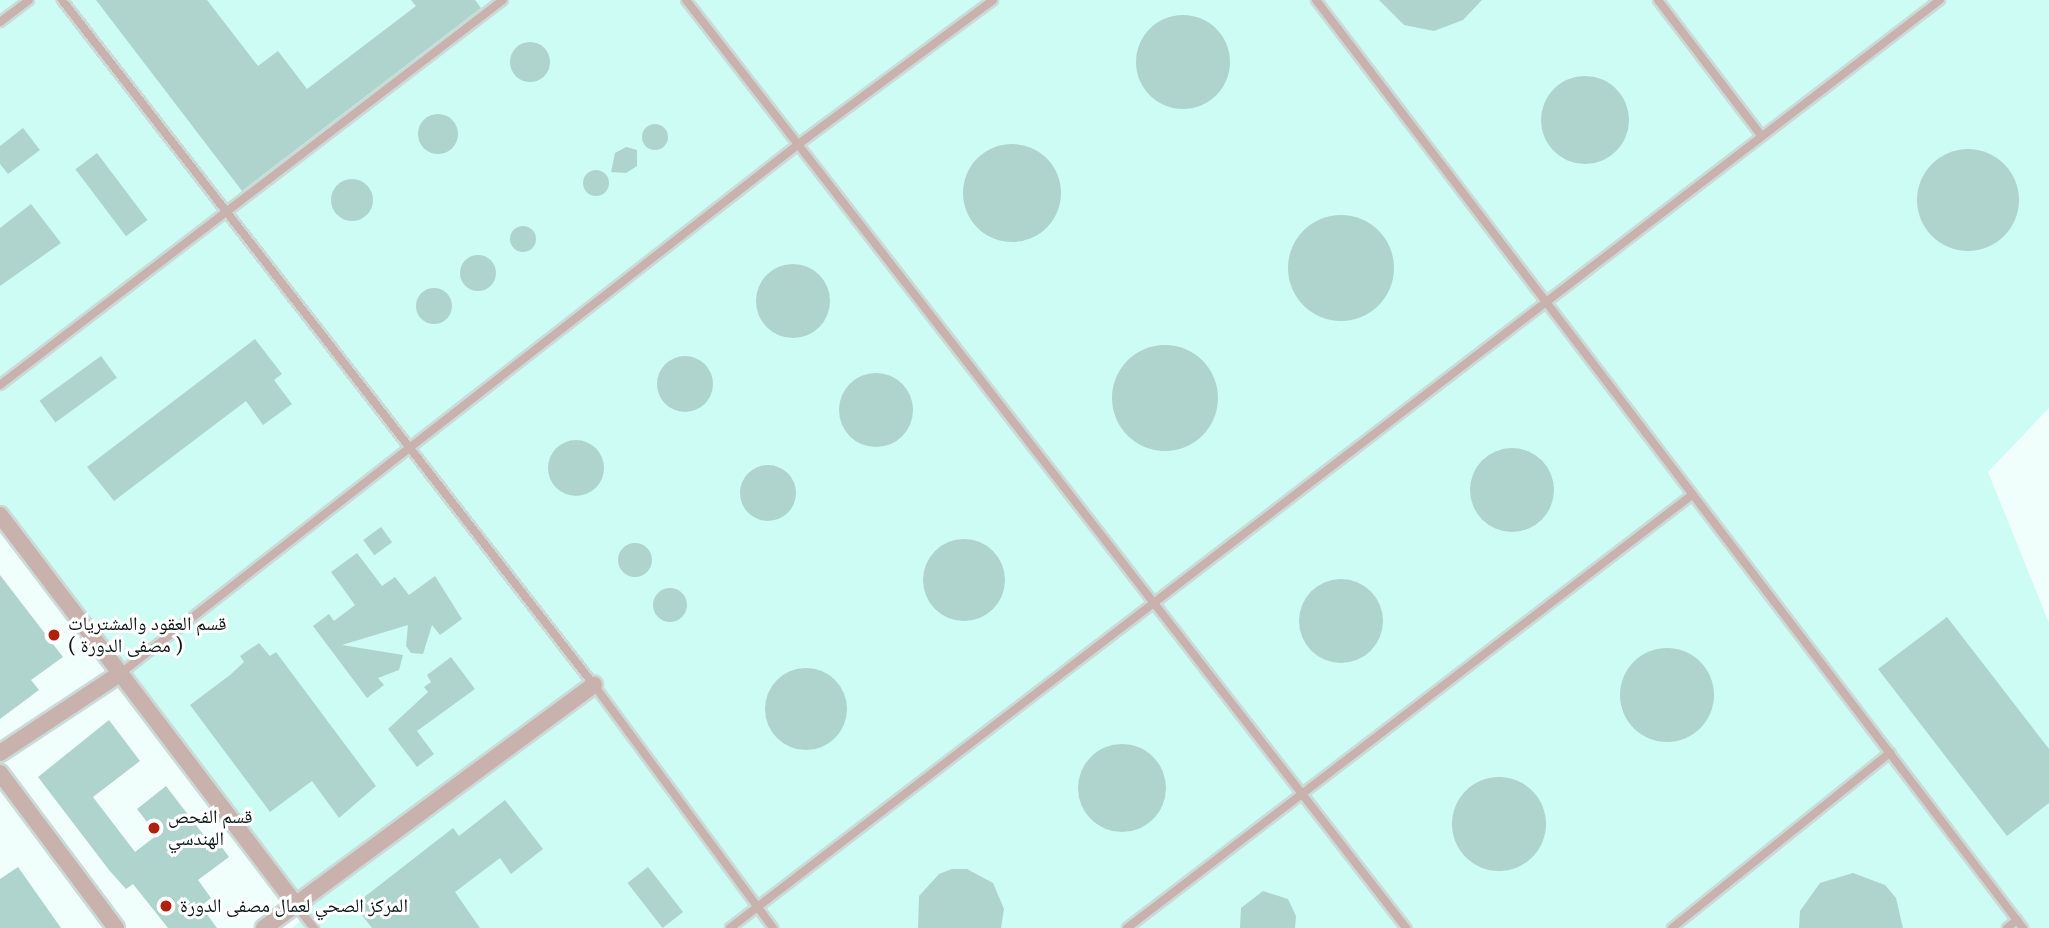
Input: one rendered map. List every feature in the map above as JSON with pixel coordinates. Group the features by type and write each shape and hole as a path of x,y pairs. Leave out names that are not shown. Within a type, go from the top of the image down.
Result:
{"street":[{"path":"0,515 295,904"},
{"path":"0,754 121,673"},
{"path":"264,928 594,685"},
{"path":"0,773 116,928"}],"lane":[{"path":"0,22 29,0"},
{"path":"62,0 410,452 594,685 774,928"},
{"path":"0,385 503,0"},
{"path":"686,0 800,143 1151,602 1406,928"},
{"path":"121,673 410,452 800,143 993,0"},
{"path":"1316,0 2023,928"},
{"path":"1658,0 1761,135"},
{"path":"730,928 1151,602 1940,0"},
{"path":"1127,928 1692,495"},
{"path":"1672,928 1890,753"},
{"path":"295,904 314,928"},
{"path":"2007,928 2017,920"}],"shaded area":[{"path":"0,0 2049,0 2049,408 1988,472 2049,623 2049,928 292,928 311,913 0,520"}],"building":[{"path":"96,0 207,0 258,66 278,51 307,89 416,6 411,0 475,0 481,8 242,191"},
{"path":"1379,0 1482,0 1463,20 1434,31 1404,25"},
{"path":"1183,15 1201,18 1216,29 1227,44 1230,62 1227,80 1216,95 1201,106 1183,109 1165,106 1150,95 1139,80 1136,62 1139,44 1150,29 1165,18"},
{"path":"530,42 538,43 544,48 549,54 549,70 544,76 538,81 530,82 522,81 516,76 511,70 510,62 511,54 516,48 522,43"},
{"path":"1585,76 1602,80 1616,89 1625,103 1629,120 1625,137 1616,151 1602,160 1585,164 1568,160 1554,151 1545,137 1541,120 1545,103 1554,89 1568,80"},
{"path":"438,114 446,115 452,120 457,126 457,142 452,148 446,153 438,154 430,153 424,148 419,142 418,134 419,126 424,120 430,115"},
{"path":"655,124 664,128 668,137 664,146 655,150 646,146 642,137 646,128"},
{"path":"23,128 40,150 8,174 0,164 0,146"},
{"path":"1012,144 1031,148 1047,158 1057,174 1061,193 1057,212 1047,228 1031,238 1012,242 993,238 977,228 967,212 963,193 967,174 977,158 993,148"},
{"path":"626,147 637,150 637,166 626,173 611,172 615,153"},
{"path":"1968,149 1987,153 2004,164 2015,181 2019,200 2015,219 2004,236 1987,247 1968,251 1949,247 1932,236 1921,219 1917,200 1921,181 1932,164 1949,153"},
{"path":"97,153 148,220 126,236 75,169"},
{"path":"596,170 605,174 609,183 605,192 596,196 587,192 583,183 587,174"},
{"path":"352,179 367,185 373,200 367,215 352,221 337,215 331,200 337,185"},
{"path":"31,204 61,243 0,286 0,228"},
{"path":"1341,215 1361,219 1379,230 1390,248 1394,268 1390,288 1379,306 1361,317 1341,321 1321,317 1303,306 1292,288 1288,268 1292,248 1303,230 1321,219"},
{"path":"523,226 532,230 536,239 532,248 523,252 514,248 510,239 514,230"},
{"path":"478,255 491,260 496,273 491,286 478,291 465,286 460,273 465,260"},
{"path":"793,264 807,267 819,275 827,287 830,301 827,315 819,327 807,335 793,338 779,335 767,327 759,315 756,301 759,287 767,275 779,267"},
{"path":"434,288 447,293 452,306 447,319 434,324 421,319 416,306 421,293"},
{"path":"255,339 282,374 274,380 292,404 263,425 246,401 114,501 87,467"},
{"path":"1165,345 1185,349 1203,360 1214,378 1218,398 1214,418 1203,436 1185,447 1165,451 1145,447 1127,436 1116,418 1112,398 1116,378 1127,360 1145,349"},
{"path":"101,356 117,378 55,423 40,401"},
{"path":"685,356 700,361 708,369 713,384 708,399 700,407 685,412 670,407 662,399 657,384 662,369 670,361"},
{"path":"876,373 890,376 902,384 910,396 913,410 910,424 902,436 890,444 876,447 862,444 850,436 842,424 839,410 842,396 850,384 862,376"},
{"path":"576,440 591,445 599,453 604,468 599,483 591,491 576,496 561,491 553,483 548,468 553,453 561,445"},
{"path":"1512,448 1528,451 1542,460 1551,474 1554,490 1551,506 1542,520 1528,529 1512,532 1496,529 1482,520 1473,506 1470,490 1473,474 1482,460 1496,451"},
{"path":"768,465 783,470 791,478 796,493 791,508 783,516 768,521 753,516 745,508 740,493 745,478 753,470"},
{"path":"381,527 392,542 374,555 363,540"},
{"path":"964,539 980,542 993,551 1002,564 1005,580 1002,596 993,609 980,618 964,621 948,618 935,609 926,596 923,580 926,564 935,551 948,542"},
{"path":"635,543 647,548 652,560 647,572 635,577 623,572 618,560 623,548"},
{"path":"357,553 382,586 395,577 409,595 435,576 462,619 440,635 432,625 423,654 411,653 406,646 408,625 342,645 403,655 399,670 378,678 384,685 367,698 313,626 329,614 334,621 355,605 331,572"},
{"path":"0,575 63,657 31,680 39,690 0,719"},
{"path":"1341,579 1357,582 1371,591 1380,605 1383,621 1380,637 1371,651 1357,660 1341,663 1325,660 1311,651 1302,637 1299,621 1302,605 1311,591 1325,582"},
{"path":"670,588 682,593 687,605 682,617 670,622 658,617 653,605 658,593"},
{"path":"1947,617 2049,749 2049,803 2007,836 1878,669"},
{"path":"259,643 270,656 276,652 376,786 339,818 312,781 270,812 190,705 230,675 244,662 240,656"},
{"path":"1667,648 1685,652 1700,662 1710,677 1714,695 1710,713 1700,728 1685,738 1667,742 1649,738 1634,728 1624,713 1620,695 1624,677 1634,662 1649,652"},
{"path":"451,657 475,689 417,731 434,754 417,767 388,729 428,692 424,687 431,682 427,675"},
{"path":"806,668 822,671 835,680 844,693 847,709 844,725 835,738 822,747 806,750 790,747 777,738 768,725 765,709 768,693 777,680 790,671"},
{"path":"109,720 140,761 93,797 135,852 157,835 137,809 166,786 209,842 215,838 229,857 198,880 211,898 201,906 217,928 168,928 133,884 126,889 109,870 38,777"},
{"path":"1122,744 1139,748 1153,757 1162,771 1166,788 1162,805 1153,819 1139,828 1122,832 1105,828 1091,819 1082,805 1078,788 1082,771 1091,757 1105,748"},
{"path":"1499,777 1517,781 1532,791 1542,806 1546,824 1542,842 1532,857 1517,867 1499,871 1481,867 1466,857 1456,842 1452,824 1456,806 1466,791 1481,781"},
{"path":"505,800 543,849 511,874 500,858 455,892 480,928 372,928 354,905 453,828 459,836"},
{"path":"18,867 61,928 0,928 0,879"},
{"path":"648,867 683,912 663,928 628,883"},
{"path":"952,869 967,869 993,883 1004,909 1001,928 918,928 919,896 939,874"},
{"path":"1853,873 1885,885 1896,898 1903,928 1799,928 1800,911 1820,883"},
{"path":"1263,891 1288,899 1296,916 1295,928 1240,928 1241,908"}],"place":[{"name":"قسم العقود والمشتريات ( مصفى الدورة )","path":"54,635"},
{"name":"قسم الفحص الهندسي","path":"154,828"},
{"name":"المركز الصحي لعمال مصفى الدورة","path":"166,906"}]}
